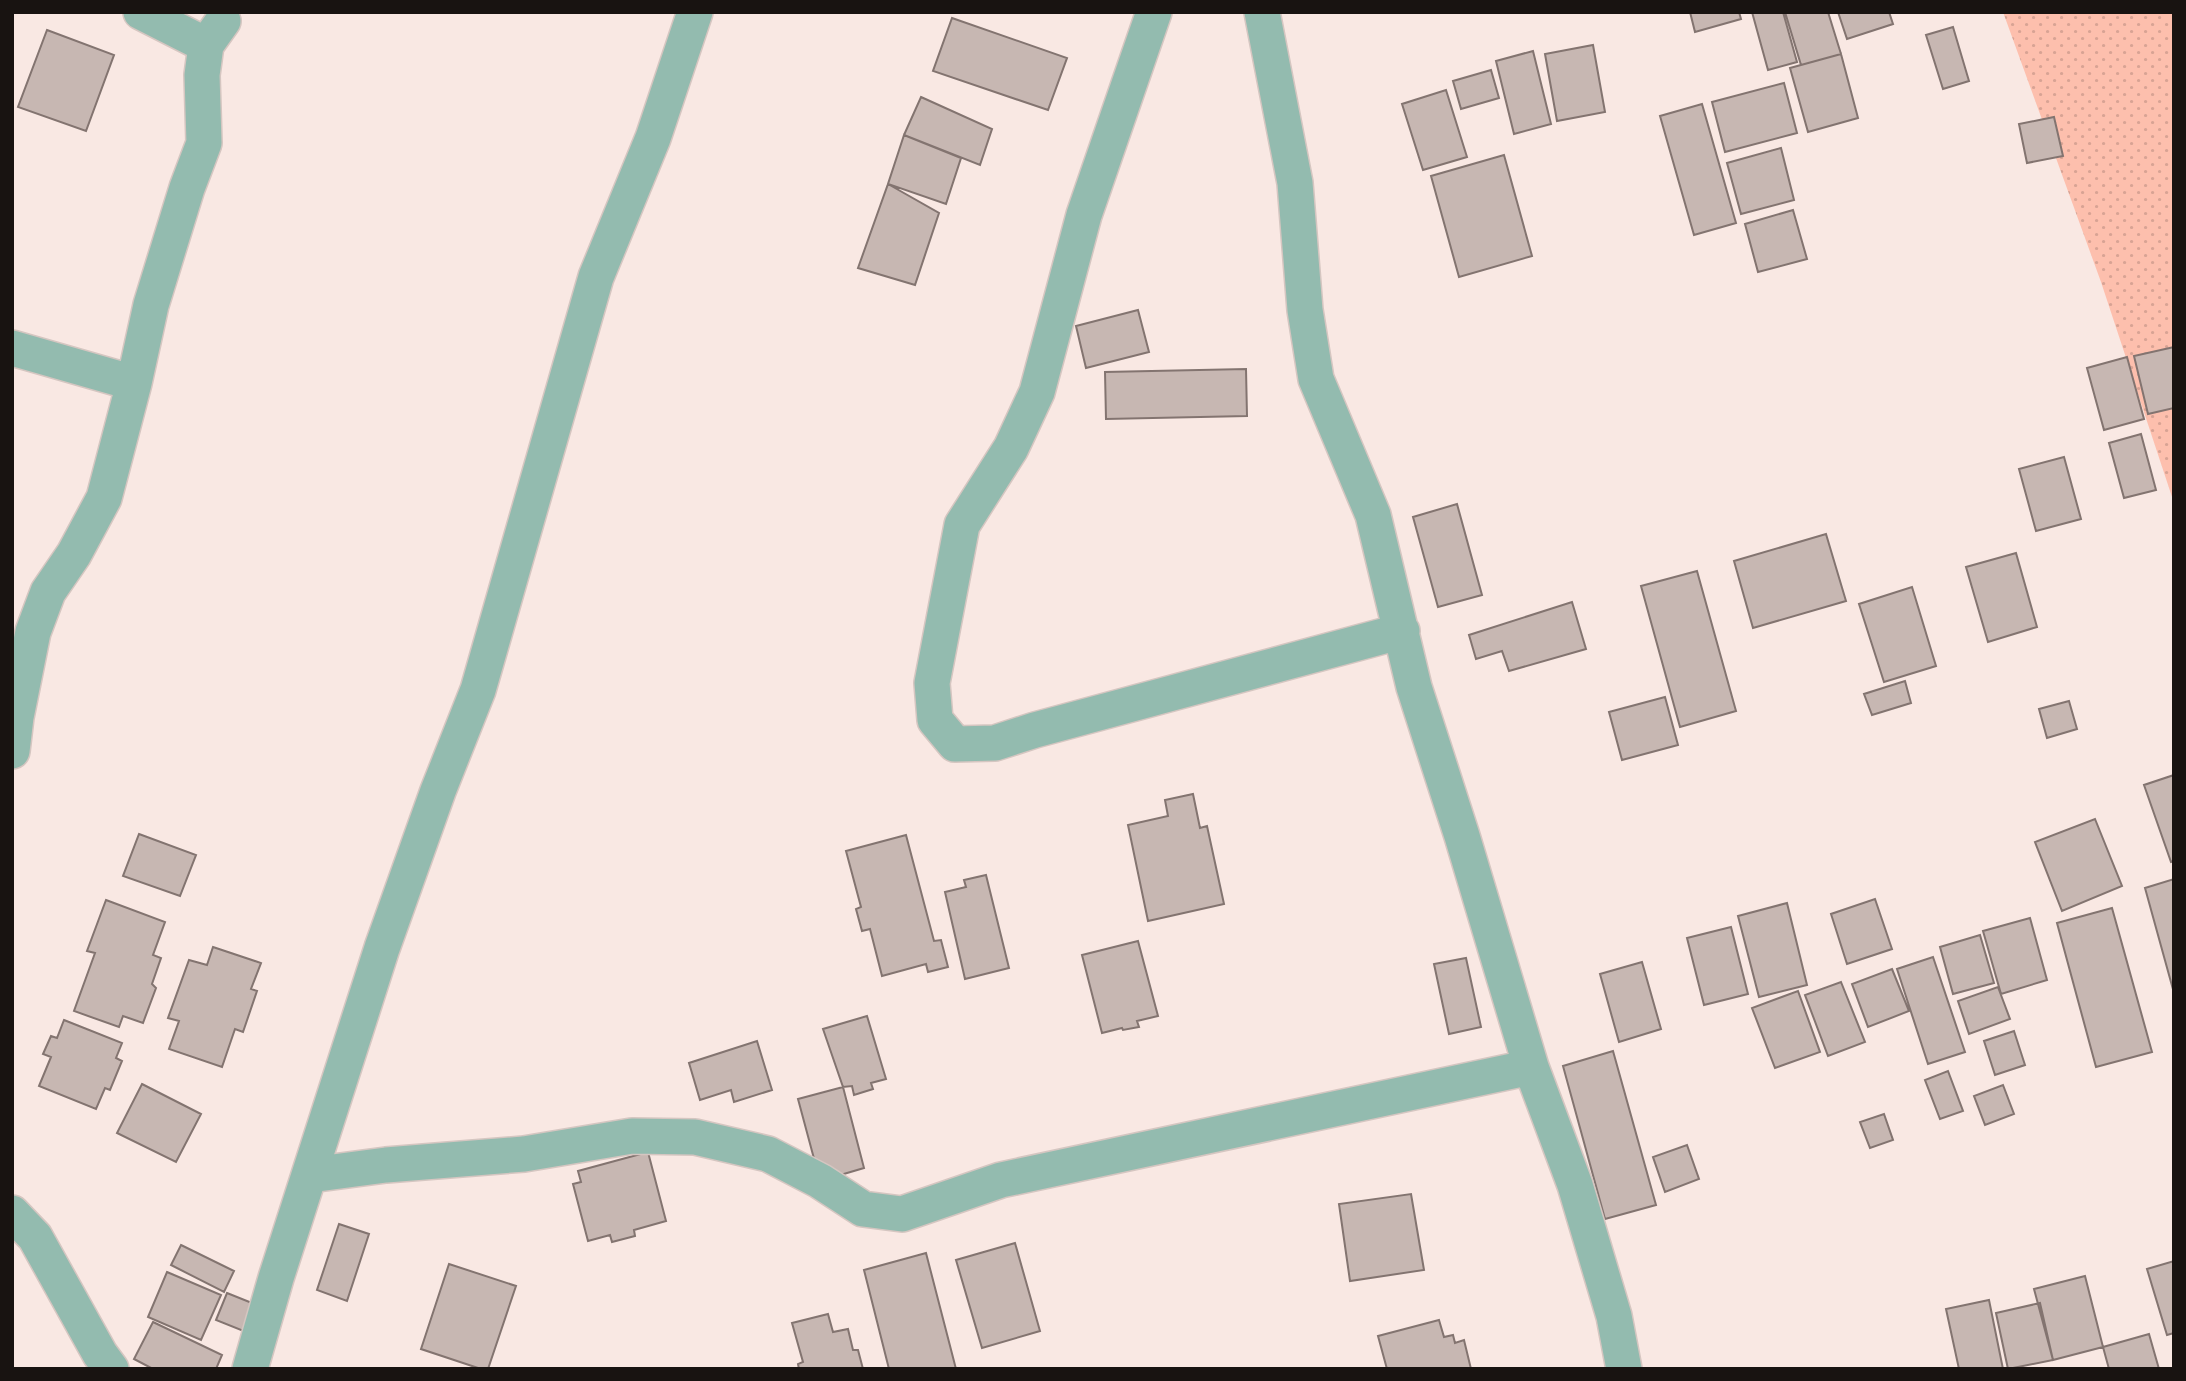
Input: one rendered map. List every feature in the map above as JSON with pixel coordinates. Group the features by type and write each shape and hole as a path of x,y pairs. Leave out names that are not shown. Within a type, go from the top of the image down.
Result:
{"street":[{"path":"12,751 33,632 48,592 74,554 104,498 151,305 187,188 204,143 202,75 214,33 141,12"},
{"path":"1154,12 1084,215 1037,392 1011,448 962,525 932,683 935,720 955,744 995,743 1402,631"},
{"path":"1262,12 1295,183 1305,310 1316,379 1373,515 1414,687 1531,1067 1574,1185 1614,1317 1624,1369"},
{"path":"250,1369 276,1278 382,948 438,791 478,690 596,277 653,138 685,19"},
{"path":"12,348 134,383"},
{"path":"310,1175 386,1165 524,1154 632,1136 695,1137 768,1154 820,1181 863,1209 902,1214 1001,1180 1531,1067"},
{"path":"12,1213 35,1237 111,1369"}],"shaded area":[{"path":"2003,12 2174,12 2174,503 2101,282"}],"building":[{"path":"1690,12 1739,12 1741,19 1695,32"},
{"path":"1752,12 1783,12 1797,62 1768,70"},
{"path":"1785,12 1828,12 1841,54 1801,65"},
{"path":"1838,12 1889,12 1893,24 1847,39"},
{"path":"952,18 1067,58 1048,110 933,71"},
{"path":"1953,27 1969,81 1943,89 1926,35"},
{"path":"47,30 114,55 86,131 18,107"},
{"path":"1593,45 1605,112 1557,121 1545,54"},
{"path":"1533,51 1551,124 1514,134 1496,61"},
{"path":"1841,54 1858,118 1808,132 1790,68"},
{"path":"1491,70 1499,98 1461,109 1453,81"},
{"path":"1784,83 1797,133 1725,152 1712,102"},
{"path":"1446,90 1467,157 1423,170 1402,104"},
{"path":"921,97 992,129 980,165 904,135"},
{"path":"1702,104 1736,223 1694,235 1660,116"},
{"path":"2054,117 2063,156 2027,163 2019,124"},
{"path":"904,135 961,158 946,204 888,184"},
{"path":"1781,148 1794,200 1741,214 1727,163"},
{"path":"1504,155 1532,256 1459,277 1431,176"},
{"path":"888,184 939,213 915,285 858,268"},
{"path":"1793,210 1807,259 1758,272 1745,224"},
{"path":"1138,310 1149,352 1086,368 1076,326"},
{"path":"2174,347 2174,408 2148,414 2134,356"},
{"path":"2127,357 2144,419 2104,430 2087,368"},
{"path":"1246,369 1247,416 1106,419 1105,372"},
{"path":"2141,434 2156,490 2124,498 2109,443"},
{"path":"2064,457 2081,519 2036,531 2019,469"},
{"path":"1457,504 1482,595 1438,607 1413,517"},
{"path":"1826,534 1846,601 1753,628 1734,561"},
{"path":"2016,553 2037,627 1988,642 1966,567"},
{"path":"1697,571 1736,711 1680,727 1641,586"},
{"path":"1912,587 1936,666 1884,682 1859,604"},
{"path":"1572,602 1586,649 1509,671 1502,651 1476,659 1469,635"},
{"path":"1905,681 1911,703 1872,715 1864,694"},
{"path":"1665,697 1678,745 1622,760 1609,712"},
{"path":"2069,701 2077,729 2047,738 2039,709"},
{"path":"2174,775 2174,861 2171,862 2144,785"},
{"path":"1193,794 1200,828 1207,826 1224,904 1148,921 1128,825 1168,816 1165,800"},
{"path":"2095,819 2122,886 2062,911 2035,842"},
{"path":"139,834 196,855 180,896 123,876"},
{"path":"906,835 934,941 941,940 948,967 928,972 926,964 882,976 870,929 862,931 856,909 861,907 846,851"},
{"path":"986,875 1009,968 965,979 945,892 966,887 964,880"},
{"path":"2174,879 2174,993 2145,888"},
{"path":"1875,899 1892,949 1847,964 1831,914"},
{"path":"106,900 165,922 153,955 161,958 152,984 156,988 143,1023 123,1016 119,1027 74,1011 95,953 87,951"},
{"path":"1787,903 1807,985 1759,997 1738,916"},
{"path":"2112,908 2152,1052 2096,1067 2057,923"},
{"path":"2030,918 2047,980 2001,994 1983,931"},
{"path":"1731,927 1748,994 1704,1005 1687,938"},
{"path":"1980,935 1994,983 1953,994 1940,947"},
{"path":"1138,941 1158,1016 1137,1021 1139,1027 1102,1033 1082,955"},
{"path":"213,947 261,963 251,989 257,991 243,1032 235,1029 222,1067 169,1049 179,1021 168,1018 189,960 207,965"},
{"path":"1933,957 1965,1052 1928,1064 1897,969"},
{"path":"1466,958 1481,1027 1449,1034 1434,964"},
{"path":"1642,962 1661,1029 1619,1042 1600,974"},
{"path":"1892,969 1909,1011 1868,1027 1852,984"},
{"path":"1841,982 1865,1042 1828,1056 1805,995"},
{"path":"1998,987 2010,1019 1969,1034 1958,1001"},
{"path":"1798,991 1820,1052 1775,1068 1752,1008"},
{"path":"867,1016 886,1079 871,1083 873,1089 854,1095 852,1086 843,1087 823,1029"},
{"path":"64,1020 122,1043 116,1058 122,1061 110,1090 105,1088 96,1109 39,1086 51,1057 43,1054 51,1036 57,1038"},
{"path":"2014,1031 2025,1065 1995,1075 1984,1041"},
{"path":"757,1041 772,1090 734,1102 731,1090 700,1100 689,1063"},
{"path":"1613,1051 1656,1205 1605,1219 1563,1066"},
{"path":"1948,1071 1963,1111 1940,1119 1925,1080"},
{"path":"142,1084 201,1114 176,1162 117,1133"},
{"path":"2003,1085 2014,1114 1985,1125 1974,1096"},
{"path":"843,1087 864,1168 820,1181 798,1099"},
{"path":"1884,1114 1893,1140 1870,1148 1860,1122"},
{"path":"1687,1145 1699,1179 1665,1192 1653,1157"},
{"path":"648,1152 666,1221 634,1230 635,1236 612,1242 610,1235 588,1241 573,1184 581,1182 578,1171"},
{"path":"1411,1194 1424,1270 1350,1281 1339,1204"},
{"path":"339,1224 369,1234 347,1301 317,1290"},
{"path":"1015,1243 1040,1331 982,1348 956,1260"},
{"path":"181,1245 234,1271 224,1292 171,1265"},
{"path":"926,1253 956,1369 889,1369 864,1270"},
{"path":"2174,1261 2174,1333 2167,1335 2147,1269"},
{"path":"449,1264 516,1286 488,1369 421,1349"},
{"path":"167,1272 221,1295 201,1340 148,1317"},
{"path":"2085,1276 2103,1347 2053,1360 2034,1289"},
{"path":"227,1293 257,1305 246,1332 216,1320"},
{"path":"1989,1300 2003,1369 1959,1369 1946,1309"},
{"path":"2040,1303 2053,1360 2008,1369 1996,1313"},
{"path":"828,1314 833,1332 848,1329 853,1350 858,1350 863,1369 799,1369 798,1364 803,1362 792,1323"},
{"path":"1439,1320 1444,1337 1453,1335 1455,1343 1464,1340 1471,1369 1387,1369 1378,1336"},
{"path":"153,1322 222,1355 216,1369 153,1369 134,1359"},
{"path":"2149,1334 2159,1369 2109,1369 2103,1347"}]}
